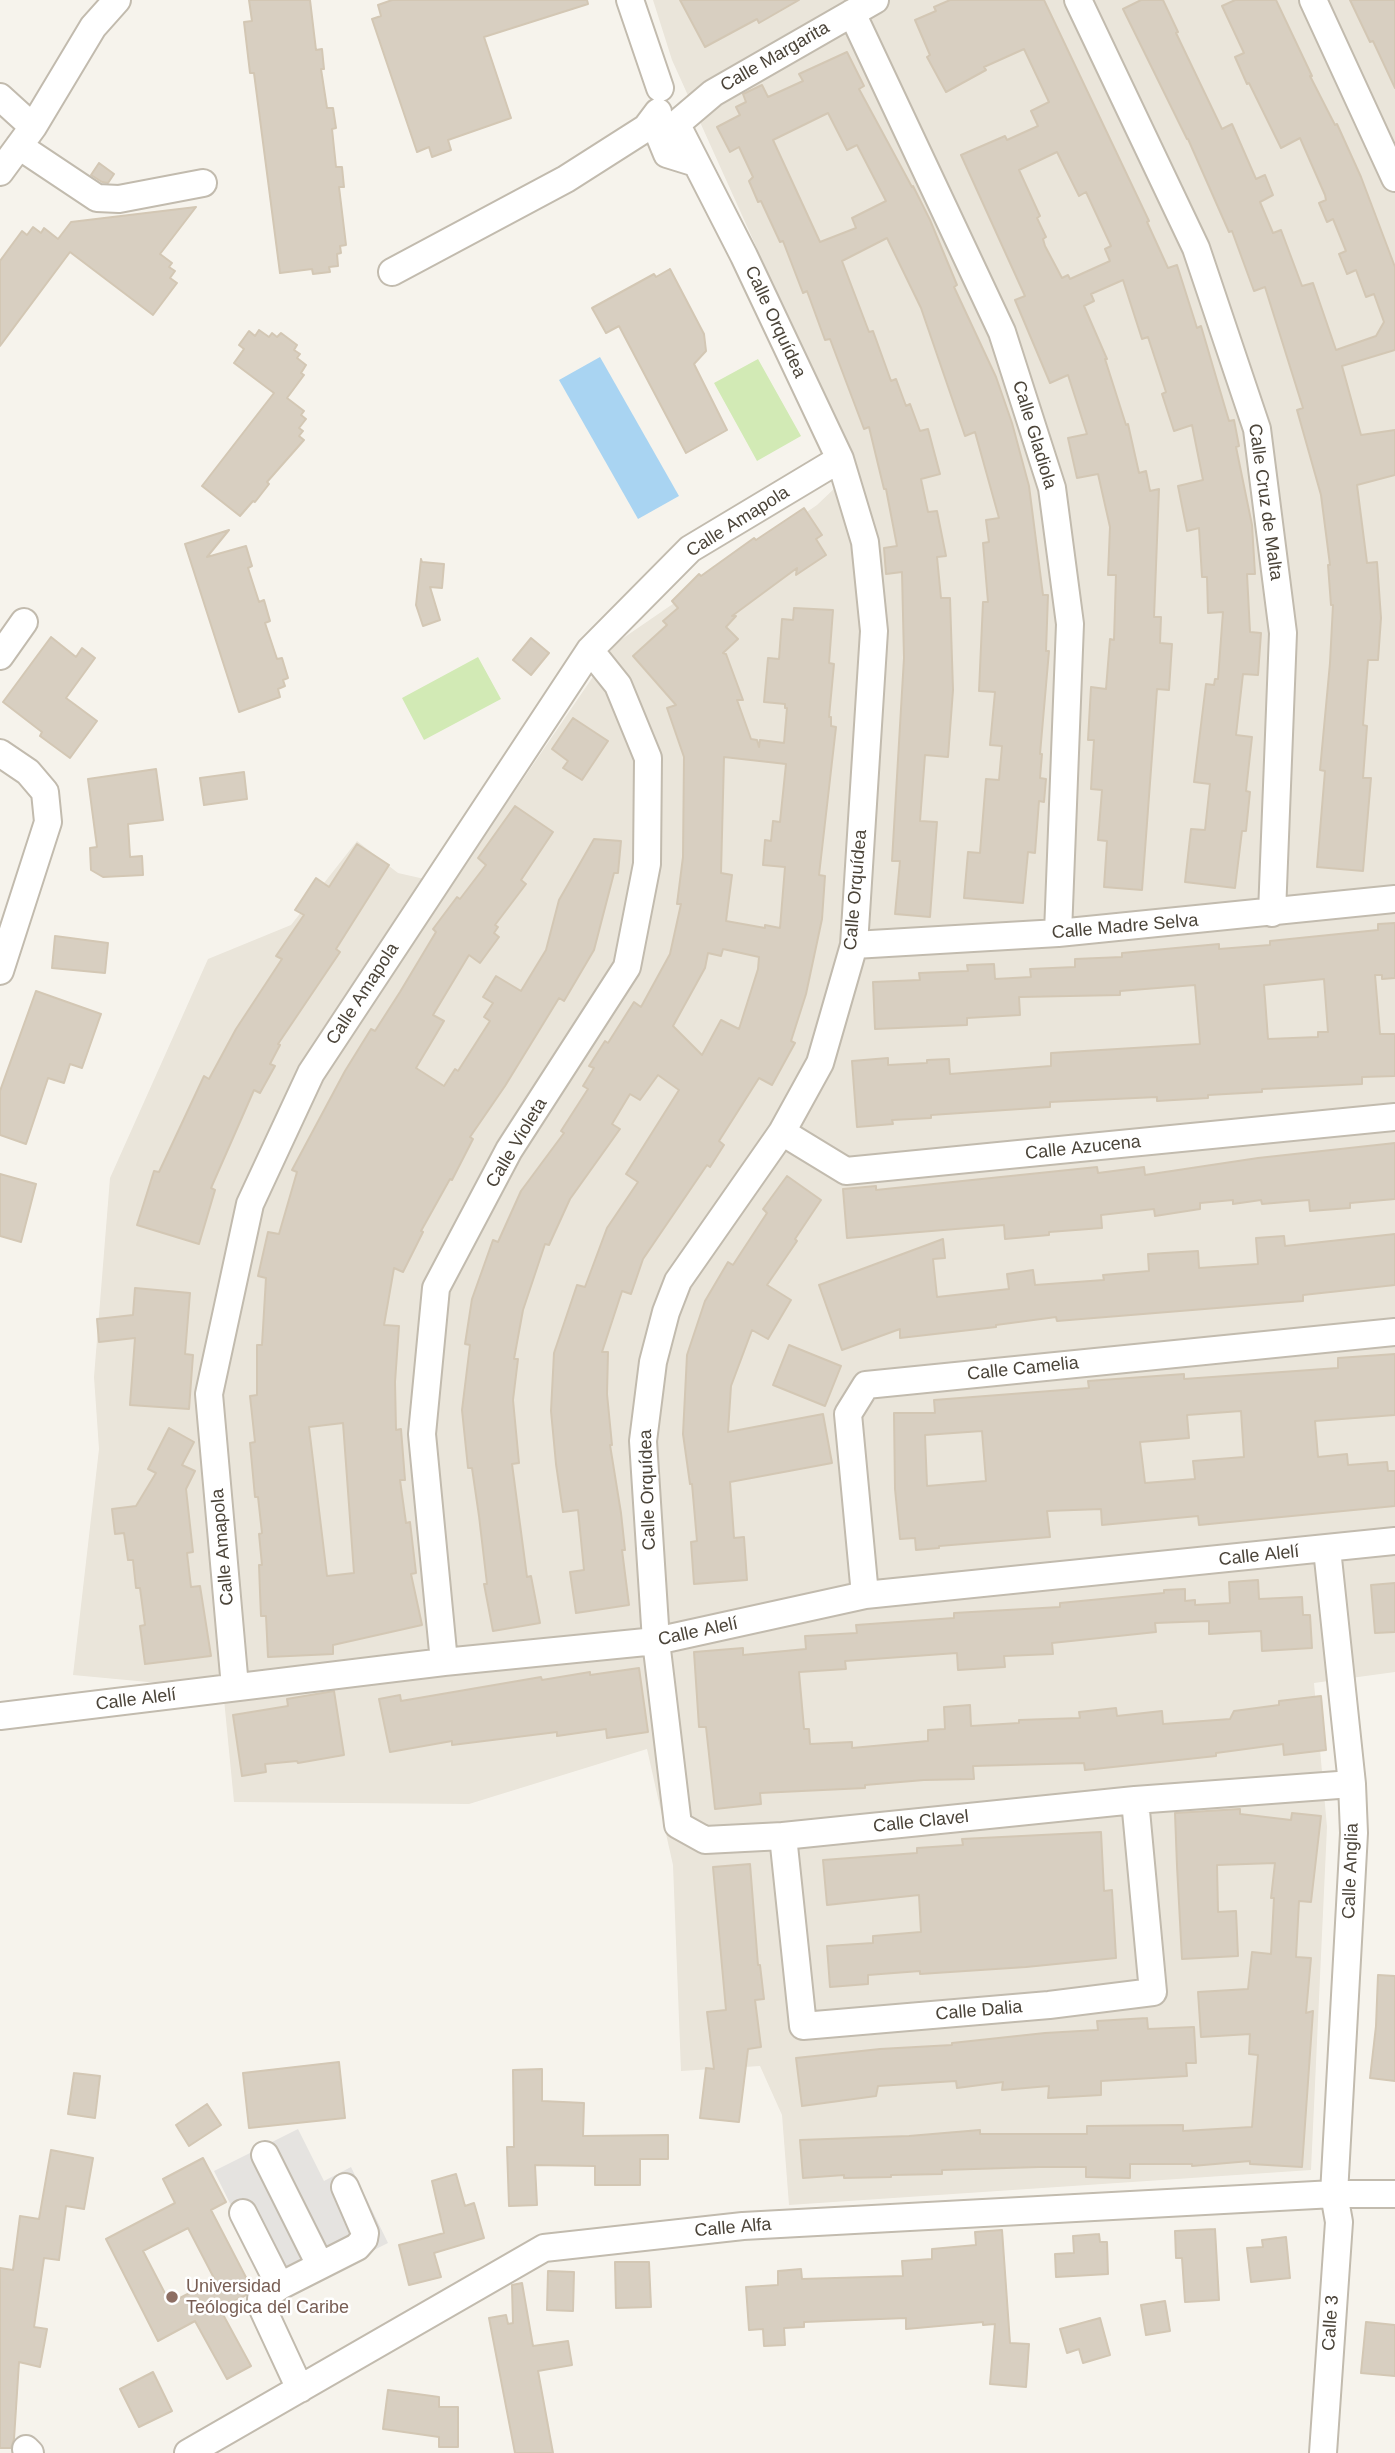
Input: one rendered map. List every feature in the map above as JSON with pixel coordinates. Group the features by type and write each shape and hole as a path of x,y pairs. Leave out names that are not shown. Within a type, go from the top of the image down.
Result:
{"street":[{"path":"0,172 26,136 93,27 117,0"},
{"path":"392,272 566,179 646,128 667,111 630,0"},
{"name":"Calle Margarita","path":"667,111 713,93 875,0"},
{"name":"Calle Cruz de Malta","path":"1078,0 1196,248 1256,429 1283,633 1272,913"},
{"path":"1313,0 1395,178"},
{"name":"Calle Gladiola","path":"852,13 1002,332 1052,488 1070,624 1058,933"},
{"path":"0,97 26,136 97,198 119,199 203,183"},
{"name":"Calle Orquídea","path":"656,1641 643,1441 653,1362 666,1312 678,1281 782,1132 820,1063 854,945 874,631 865,542 840,459 744,256 696,163 667,153 667,111"},
{"name":"Calle Amapola","path":"235,1687 209,1394 250,1204 310,1073 590,650 690,549 840,459"},
{"path":"0,656 24,621"},
{"name":"Calle Violeta","path":"444,1662 422,1434 436,1288 509,1150 627,967 647,864 648,758 618,685 590,650"},
{"path":"0,753 28,772 45,792 48,822 0,971"},
{"name":"Calle Madre Selva","path":"854,945 1058,933 1395,899"},
{"name":"Calle Azucena","path":"782,1132 846,1171 1395,1117"},
{"name":"Calle Camelia","path":"865,1595 848,1414 866,1385 1395,1332"},
{"name":"Calle Alelí","path":"0,1716 444,1662 656,1641 865,1595 1395,1541"},
{"name":"Calle Anglia","path":"1327,1549 1352,1784 1352,1882 1334,2194"},
{"name":"Calle Clavel","path":"656,1641 678,1825 705,1840 783,1836 1135,1800 1352,1784"},
{"name":"Calle Dalia","path":"783,1836 803,2026 1049,2005 1153,1992 1135,1800"},
{"path":"265,2155 320,2266"},
{"path":"300,2389 261,2305 264,2295 357,2247 364,2239 365,2233 345,2187"},
{"name":"Calle Alfa","path":"188,2453 544,2248 743,2226 1334,2194 1395,2194"},
{"name":"Calle 3","path":"1323,2453 1339,2222 1334,2194"},
{"path":"243,2213 280,2286"}],"shaded area":[{"path":"653,0 1395,0 1395,1672 1314,1683 1327,1827 1311,2170 789,2205 782,2115 760,2066 681,2071 673,1865 647,1749 469,1804 234,1802 223,1689 73,1675 99,1449 94,1377 110,1178 208,959 291,925 357,841 398,873 451,885 616,643 817,505 856,468 672,60"},
{"path":"298,2129 324,2181 351,2167 388,2243 277,2298 214,2171"}],"green space":[{"path":"758,359 801,436 757,461 714,383"},
{"path":"478,657 501,699 424,740 402,698"}],"water":[{"path":"600,357 679,496 638,519 559,380"}],"building":[{"path":"249,0 310,0 316,50 322,49 324,69 321,69 327,108 333,108 336,167 342,167 344,187 339,187 346,245 340,246 341,253 337,254 338,266 329,267 330,272 313,274 312,269 280,273 254,73 250,73 244,22 252,21"},
{"path":"392,0 587,0 588,4 484,37 511,118 448,140 451,150 432,157 429,147 417,152 372,19 381,16 378,5"},
{"path":"680,0 799,0 759,23 757,19 705,47"},
{"path":"950,0 1044,0 1149,221 1147,222 1168,268 1177,265 1197,328 1201,326 1229,421 1234,420 1239,446 1236,447 1252,525 1255,574 1247,574 1250,632 1261,633 1258,675 1243,674 1236,735 1252,737 1246,791 1250,792 1246,831 1242,831 1235,888 1185,882 1191,829 1205,830 1210,784 1194,782 1206,684 1214,685 1215,679 1218,679 1223,612 1208,613 1207,577 1202,577 1199,528 1187,531 1178,486 1203,480 1192,425 1174,431 1162,394 1166,392 1148,337 1142,339 1123,280 1091,294 1094,301 1084,306 1107,359 1126,425 1128,424 1139,473 1146,471 1150,491 1159,489 1154,617 1161,617 1160,643 1172,644 1169,690 1157,689 1142,890 1104,887 1107,841 1098,840 1102,790 1091,789 1094,740 1088,740 1091,687 1106,689 1110,639 1114,640 1116,575 1108,575 1110,527 1098,474 1077,478 1068,438 1087,434 1068,375 1050,383 1015,300 1025,296 961,155 1005,136 1007,140 1038,126 1031,111 1049,102 1024,49 984,67 986,70 946,92 927,57 930,55 915,20 936,11 934,7","holes":["1057,152 1079,196 1086,192 1111,246 1105,249 1110,261 1070,279 1068,275 1062,278 1045,246 1043,239 1046,237 1037,218 1040,216 1019,170"]},
{"path":"1141,0 1163,0 1222,129 1232,124 1256,179 1265,175 1273,195 1260,202 1273,233 1281,230 1302,286 1313,283 1336,350 1376,336 1384,322 1374,294 1366,297 1356,270 1347,274 1339,254 1346,251 1333,219 1327,222 1319,203 1326,200 1325,195 1300,138 1281,148 1249,83 1247,84 1235,57 1244,53 1222,6 1235,0 1276,0 1310,76 1335,125 1337,124 1361,177 1395,267 1395,350 1342,366 1361,435 1395,430 1395,475 1357,485 1367,563 1377,562 1381,618 1378,660 1368,660 1363,725 1367,726 1363,778 1371,778 1363,871 1317,867 1325,771 1320,770 1333,605 1321,495 1297,410 1303,408 1265,287 1254,291 1232,231 1229,232 1188,139 1123,9"},
{"path":"1350,0 1395,0 1395,88 1373,41 1370,42"},
{"path":"847,52 864,86 859,89 930,220 957,285 954,287 996,377 1012,423 1029,486 1043,595 1048,595 1046,651 1049,651 1040,754 1040,778 1046,779 1044,802 1039,801 1035,853 1028,852 1023,903 964,898 968,852 980,853 986,779 999,780 1002,746 990,745 995,692 979,691 983,602 988,602 983,543 989,542 986,520 999,518 975,432 965,436 921,308 887,238 842,261 869,332 873,331 891,381 896,379 906,406 910,404 920,431 928,429 940,474 921,479 928,512 937,511 946,556 937,557 941,598 950,598 953,690 948,757 925,755 920,821 937,822 930,917 895,914 900,861 892,861 904,658 902,572 886,574 884,548 897,546 886,489 869,427 864,429 830,339 825,340 807,291 803,293 783,241 780,242 761,201 758,202 749,181 753,177 739,147 730,152 717,127 740,115 736,107 746,102 743,94 762,85 768,97 803,81 799,74","holes":["828,113 847,150 857,145 886,201 852,218 856,228 820,242 773,140"]},
{"path":"99,163 114,174 108,183 91,175"},
{"path":"196,207 160,254 172,263 169,267 175,271 170,278 177,283 153,315 70,252 0,346 0,261 22,231 27,235 33,227 41,233 44,228 58,239 71,222"},
{"path":"670,269 704,334 706,351 694,364 727,430 686,453 619,326 606,333 592,308 654,274 656,277"},
{"path":"259,330 269,337 272,333 277,337 281,333 297,345 294,350 300,354 297,358 306,365 301,373 304,375 287,398 304,411 301,415 306,419 299,428 303,431 299,436 304,440 267,482 269,484 255,502 240,516 202,486 274,393 234,363 244,349 239,345 249,331 255,336"},
{"path":"804,508 822,535 816,539 826,555 796,575 797,568 732,616 736,616 726,627 738,639 723,653 726,654 743,700 737,700 751,739 757,740 759,747 760,740 784,743 787,708 785,704 764,702 768,658 779,659 782,619 793,620 794,608 833,610 829,663 834,664 829,717 831,726 836,727 819,875 825,876 822,919 806,994 791,1041 795,1043 772,1085 759,1078 719,1141 724,1145 710,1167 707,1165 643,1259 631,1294 622,1291 602,1352 608,1352 610,1445 621,1513 625,1550 622,1550 629,1605 576,1613 570,1572 584,1570 578,1510 563,1512 556,1464 551,1411 554,1353 577,1285 585,1287 607,1228 638,1182 626,1174 679,1090 658,1075 640,1100 630,1094 612,1124 620,1129 570,1199 549,1245 545,1244 523,1310 514,1359 518,1359 513,1400 519,1463 512,1464 527,1577 531,1576 540,1623 493,1631 484,1584 487,1584 479,1516 472,1468 468,1468 462,1410 470,1345 465,1344 472,1299 493,1240 498,1242 521,1191 564,1133 561,1131 588,1089 583,1086 594,1068 589,1066 605,1041 608,1043 634,1002 641,1007 670,954 681,904 677,904 683,857 684,757 667,708 676,705 633,656 667,625 663,621 678,608 672,601 699,574 701,576 754,538 756,540","holes":["724,757 786,764 780,822 773,821 771,841 765,840 763,865 785,867 780,928 726,921 732,875 721,873","723,949 759,957 758,969 739,1029 721,1020 702,1055 673,1026 705,968 708,953 721,956"]},
{"path":"229,530 207,557 246,546 252,566 248,568 259,602 264,600 270,621 265,623 277,659 282,658 288,678 283,680 285,686 278,689 280,697 239,712 185,544"},
{"path":"421,559 422,562 444,564 442,588 430,587 440,620 423,626 416,605"},
{"path":"51,637 76,657 82,648 95,658 66,698 97,721 70,758 40,736 42,732 3,702"},
{"path":"531,638 549,653 531,675 513,660"},
{"path":"573,718 608,741 582,780 563,768 568,761 552,749"},
{"path":"156,769 163,820 128,824 130,857 142,856 143,875 103,877 91,870 90,848 97,847 88,779"},
{"path":"244,772 247,799 204,805 200,778"},
{"path":"515,806 553,832 521,880 526,884 495,925 498,927 494,933 499,937 480,963 469,955 433,1015 444,1021 416,1068 444,1086 455,1069 458,1071 490,1021 484,1017 493,1003 483,997 496,976 521,991 546,950 559,900 594,839 621,841 618,873 614,873 594,950 564,1001 559,998 470,1137 473,1139 421,1231 423,1232 403,1272 394,1268 384,1325 399,1326 395,1382 396,1430 401,1429 405,1480 400,1480 406,1523 410,1522 416,1573 411,1574 422,1625 333,1645 333,1654 268,1657 266,1616 261,1616 259,1565 262,1565 259,1534 262,1533 258,1497 255,1497 250,1443 255,1442 250,1396 257,1395 257,1345 262,1345 266,1278 258,1276 268,1232 279,1234 297,1172 292,1170 345,1071 371,1029 375,1031 400,992 436,932 433,929 486,865 478,858","holes":["343,1423 354,1573 327,1576 309,1427"]},
{"path":"357,844 389,865 336,949 340,952 278,1044 280,1045 270,1064 275,1066 260,1093 254,1090 211,1188 215,1190 199,1244 137,1225 154,1171 159,1172 204,1076 209,1079 236,1029 282,959 276,956 304,915 295,910 316,878 329,887"},
{"path":"1395,923 1395,978 1382,979 1382,975 1375,975 1380,1034 1395,1034 1395,1076 1362,1077 1362,1084 1262,1089 1262,1092 1208,1095 1208,1098 1157,1101 1157,1097 1050,1102 1050,1107 931,1115 931,1118 892,1120 893,1124 857,1127 852,1061 888,1058 888,1065 949,1059 950,1074 1051,1066 1051,1053 1200,1044 1195,985 1120,991 1120,995 1019,997 1020,1015 967,1018 967,1025 875,1029 873,982 920,980 919,973 968,971 967,965 994,964 995,979 1031,977 1030,969 1075,967 1075,959 1122,957 1122,953 1219,944 1219,949 1270,945 1270,941 1378,930 1378,924","holes":["1324,979 1328,1032 1318,1032 1318,1037 1268,1039 1264,985"]},
{"path":"55,936 108,943 105,973 52,968"},
{"path":"36,991 101,1014 82,1068 70,1064 64,1083 48,1078 26,1144 0,1135 0,1091"},
{"path":"1395,1143 1395,1199 1350,1203 1350,1208 1310,1211 1309,1200 1262,1204 1261,1200 1233,1204 1233,1200 1200,1203 1200,1209 1155,1216 1154,1209 1101,1215 1102,1228 1049,1232 1049,1235 1005,1239 1004,1225 847,1238 843,1189 876,1186 876,1190 1097,1167 1098,1173 1144,1167 1145,1175 1258,1158"},
{"path":"0,1174 36,1184 21,1242 0,1236"},
{"path":"787,1176 821,1200 767,1285 791,1300 768,1339 752,1330 731,1386 728,1432 823,1414 832,1463 730,1482 734,1538 744,1537 747,1580 694,1584 691,1542 697,1541 692,1484 683,1434 687,1355 705,1301 728,1262 733,1265 767,1213 763,1209"},
{"path":"1395,1234 1395,1285 1303,1295 1303,1301 1057,1321 1056,1317 900,1338 900,1329 842,1350 819,1285 943,1239 945,1258 933,1259 937,1297 1009,1289 1007,1274 1033,1270 1035,1285 1104,1280 1103,1275 1149,1271 1148,1254 1198,1251 1199,1268 1258,1264 1256,1238 1284,1236 1285,1246"},
{"path":"135,1288 190,1293 185,1354 193,1355 189,1409 130,1405 135,1338 99,1342 97,1319 133,1315"},
{"path":"789,1345 841,1366 825,1406 773,1385"},
{"path":"1395,1354 1395,1415 1315,1421 1318,1457 1347,1454 1348,1465 1387,1462 1388,1471 1395,1471 1395,1506 1199,1525 1198,1516 1102,1525 1101,1509 1047,1511 1050,1537 916,1550 915,1538 900,1539 895,1489 894,1413 935,1413 934,1400 1089,1388 1088,1381 1184,1374 1184,1379 1338,1368 1338,1358","holes":["1241,1411 1244,1457 1193,1461 1195,1479 1145,1483 1140,1442 1189,1438 1187,1415","982,1431 986,1481 927,1486 925,1435"]},
{"path":"169,1428 194,1442 182,1465 195,1471 186,1489 193,1552 187,1553 191,1587 200,1586 211,1656 145,1664 140,1626 145,1625 140,1588 136,1588 133,1560 128,1560 124,1533 115,1534 112,1509 136,1506 156,1473 148,1469"},
{"path":"1258,1580 1259,1599 1302,1597 1303,1615 1310,1615 1312,1648 1262,1651 1261,1631 1209,1634 1209,1621 1155,1623 1156,1632 1052,1643 1053,1654 1004,1656 1005,1667 958,1670 957,1653 845,1661 846,1669 799,1672 804,1729 809,1729 810,1744 852,1742 852,1748 928,1741 928,1730 945,1729 944,1707 970,1705 971,1726 1019,1723 1019,1720 1080,1718 1079,1712 1116,1708 1117,1716 1162,1711 1163,1724 1230,1719 1234,1711 1279,1705 1279,1701 1321,1696 1326,1750 1284,1755 1283,1744 1216,1753 1216,1756 1085,1770 1084,1763 973,1766 974,1779 924,1780 865,1785 865,1788 760,1793 761,1804 715,1809 706,1727 699,1727 694,1652 743,1648 743,1655 806,1649 805,1636 857,1633 856,1625 954,1618 954,1613 1060,1607 1060,1603 1164,1593 1164,1590 1185,1589 1185,1601 1195,1600 1195,1605 1230,1603 1229,1582"},
{"path":"1395,1583 1395,1632 1375,1633 1371,1585"},
{"path":"639,1668 648,1732 607,1738 606,1729 557,1736 557,1732 452,1745 452,1741 390,1752 379,1699 400,1695 401,1701 541,1677 542,1680"},
{"path":"334,1691 344,1755 298,1763 265,1764 266,1772 242,1776 233,1715 288,1706 287,1699"},
{"path":"1240,1809 1240,1814 1291,1820 1292,1813 1321,1816 1311,1902 1299,1901 1296,1957 1311,1958 1306,2013 1313,2011 1302,2167 1250,2164 1250,2161 1192,2166 1130,2164 1130,2178 1086,2177 1086,2167 1039,2167 942,2170 942,2174 891,2177 844,2178 844,2175 803,2178 800,2140 980,2130 980,2134 1087,2134 1087,2126 1183,2125 1183,2131 1252,2127 1258,2055 1249,2054 1250,2034 1201,2037 1198,1992 1248,1989 1252,1952 1271,1954 1274,1898 1271,1898 1275,1863 1217,1865 1218,1912 1236,1911 1238,1956 1182,1959 1175,1813"},
{"path":"1101,1832 1104,1891 1112,1890 1116,1958 1026,1967 868,1975 868,1984 830,1987 827,1946 873,1943 873,1936 921,1932 919,1895 827,1905 823,1860 917,1853 917,1848 963,1845 962,1839"},
{"path":"750,1864 758,1965 764,1999 755,2000 761,2047 748,2049 739,2122 700,2118 706,2068 714,2069 707,2012 726,2010 713,1867"},
{"path":"1378,1975 1395,1976 1395,2081 1370,2078"},
{"path":"1147,2018 1148,2029 1194,2027 1196,2063 1186,2063 1187,2076 1101,2081 1101,2095 1048,2098 1049,2086 1002,2090 1003,2082 957,2088 956,2081 878,2086 876,2096 802,2106 796,2058 1098,2030 1097,2021"},
{"path":"339,2062 345,2118 249,2128 243,2073"},
{"path":"542,2069 542,2101 584,2103 583,2136 668,2135 668,2159 640,2159 640,2185 595,2185 595,2166 535,2165 537,2205 509,2206 507,2147 514,2147 513,2070"},
{"path":"74,2073 100,2076 95,2118 68,2114"},
{"path":"207,2104 221,2125 189,2146 176,2125"},
{"path":"51,2150 93,2158 84,2209 66,2206 59,2260 44,2258 34,2327 47,2329 40,2367 19,2362 14,2439 11,2448 0,2448 0,2268 13,2270 20,2216 39,2219"},
{"path":"203,2158 226,2202 211,2210 251,2287 246,2295 220,2309 251,2366 227,2379 195,2321 158,2341 106,2239 175,2203 163,2179","holes":["188,2228 215,2280 170,2303 143,2251"]},
{"path":"456,2174 465,2206 474,2203 484,2238 434,2253 441,2277 409,2285 399,2245 444,2233 432,2181"},
{"path":"1215,2229 1219,2300 1185,2302 1182,2258 1176,2258 1175,2231"},
{"path":"1002,2230 1010,2343 1029,2344 1026,2387 990,2384 995,2324 983,2325 983,2322 906,2329 906,2318 804,2322 804,2327 784,2328 785,2345 764,2346 763,2329 749,2330 746,2287 778,2285 778,2271 801,2269 802,2279 903,2276 902,2261 932,2259 932,2249 976,2245 975,2232"},
{"path":"1099,2234 1100,2242 1107,2242 1108,2274 1056,2277 1055,2254 1074,2253 1073,2236"},
{"path":"1286,2237 1290,2278 1251,2282 1247,2248 1263,2247 1262,2240"},
{"path":"615,2262 649,2262 651,2307 616,2308"},
{"path":"548,2271 574,2272 573,2311 547,2310"},
{"path":"522,2283 533,2346 568,2341 572,2365 538,2371 553,2453 515,2453 489,2318 506,2315 508,2324 513,2323 512,2285"},
{"path":"1165,2301 1170,2331 1146,2335 1141,2305"},
{"path":"1100,2318 1110,2355 1083,2363 1079,2349 1067,2353 1060,2329"},
{"path":"1366,2322 1395,2325 1395,2376 1361,2373"},
{"path":"153,2372 172,2411 139,2427 120,2389"},
{"path":"388,2390 439,2397 439,2407 458,2407 458,2447 439,2447 439,2437 383,2429"}],"place":[{"name":"Universidad Teólogica del Caribe","path":"172,2297"}]}
